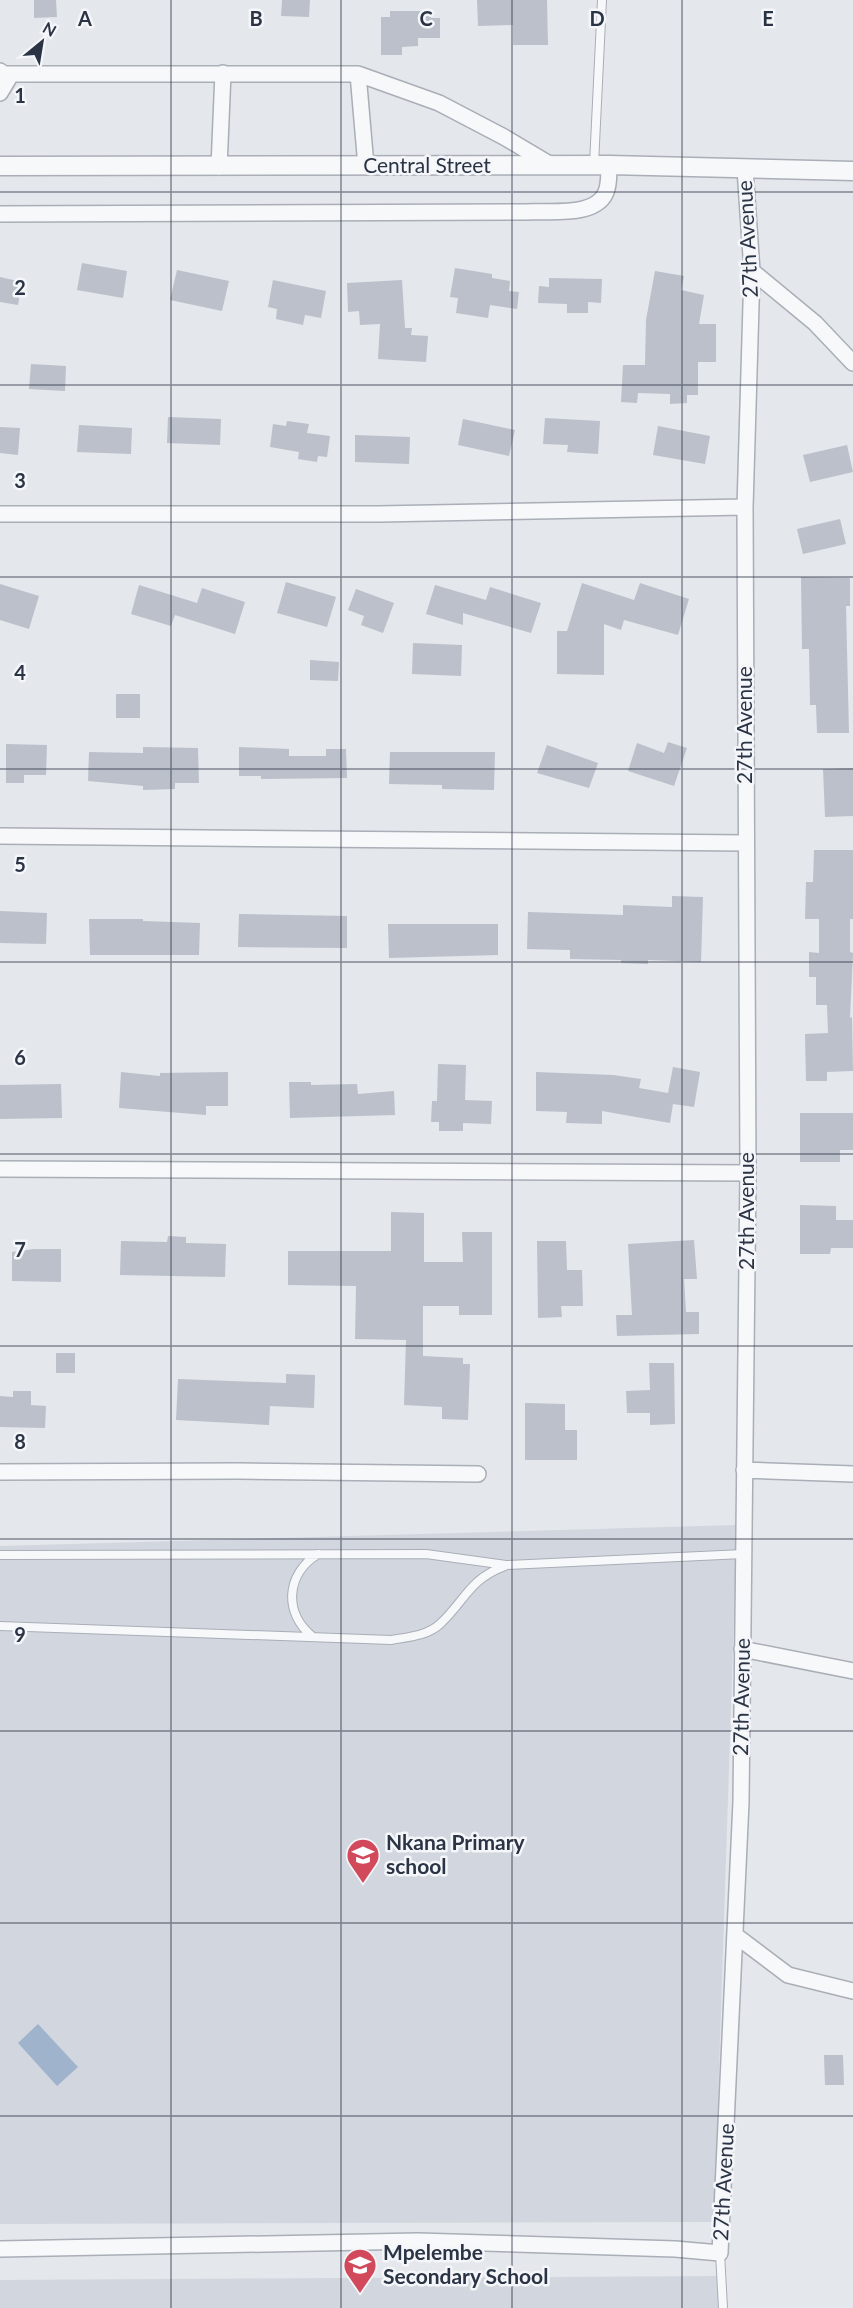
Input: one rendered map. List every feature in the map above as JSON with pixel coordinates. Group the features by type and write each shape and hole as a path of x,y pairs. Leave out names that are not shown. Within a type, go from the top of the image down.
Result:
{"street":[{"path":"3,72 358,74 439,103 551,165"},
{"path":"0,93 9,78 3,72"},
{"path":"219,167 223,73"},
{"path":"358,74 366,166"},
{"name":"Central Street","path":"0,166 601,165 853,171"},
{"path":"0,214 511,212 591,208 602,200 608,188 601,165"},
{"name":"27th Avenue","path":"720,2253 741,1802 748,1173 745,507 752,271 745,169"},
{"path":"752,271 814,323 853,363"},
{"path":"0,514 379,514 745,507"},
{"path":"0,836 745,843"},
{"path":"0,1169 748,1173"},
{"path":"744,1470 853,1474"},
{"path":"0,1472 238,1471 478,1474"},
{"path":"742,1649 853,1671"},
{"path":"735,1935 788,1975 853,1991"},
{"path":"0,2249 418,2241 675,2249 720,2253"}],"lane":[{"path":"601,165 602,0"},
{"path":"313,1637 305,1630 294,1613 291,1593 303,1566 318,1554"},
{"path":"0,1555 426,1554 506,1565 743,1554"},
{"path":"0,1626 391,1640 418,1636 439,1625 472,1584 487,1572 506,1565"},
{"path":"720,2253 723,2308"}],"shaded area":[{"name":"Nkana Primary school","path":"737,1525 714,2222 0,2224 0,1546"},
{"name":"Mpelembe Secondary School","path":"719,2276 721,2308 0,2308 0,2280"}],"water":[{"path":"38,2024 78,2067 57,2086 18,2043"}],"building":[{"path":"34,0 56,0 57,17 34,18"},
{"path":"282,0 310,0 309,17 281,16"},
{"path":"477,0 547,0 548,45 513,45 513,25 478,26"},
{"path":"390,11 430,11 431,18 440,18 440,38 418,38 418,46 402,47 402,55 381,55 381,17 390,17"},
{"path":"82,263 127,271 123,298 77,290"},
{"path":"455,268 492,274 492,278 510,281 509,291 519,292 517,309 490,305 488,318 456,313 458,298 450,297"},
{"path":"177,270 229,281 222,311 170,300"},
{"path":"655,271 684,276 681,290 704,295 699,324 716,324 716,362 698,362 698,395 687,395 687,403 670,404 670,394 638,393 637,403 621,402 623,365 645,365 646,320"},
{"path":"0,277 22,282 18,305 0,302"},
{"path":"549,278 602,279 601,303 588,302 588,313 567,313 567,304 538,303 539,286 549,287"},
{"path":"273,280 326,291 321,318 305,315 303,325 276,319 277,309 268,307"},
{"path":"402,280 405,328 412,328 411,335 428,336 426,362 378,359 380,324 360,325 359,311 348,312 347,283"},
{"path":"31,364 66,366 65,391 29,389"},
{"path":"168,417 221,419 220,445 167,443"},
{"path":"545,418 600,421 598,454 567,452 568,445 543,444"},
{"path":"463,419 515,430 509,456 458,445"},
{"path":"287,421 309,424 307,433 330,436 327,457 318,456 317,462 298,459 299,452 270,447 273,424 286,426"},
{"path":"79,425 132,428 131,454 77,452"},
{"path":"658,426 710,436 705,464 653,455"},
{"path":"0,427 20,428 18,455 0,453"},
{"path":"355,435 410,437 409,464 355,462"},
{"path":"847,445 853,472 810,482 803,455"},
{"path":"840,519 846,544 803,554 797,529"},
{"path":"801,577 850,578 850,606 846,606 849,733 817,733 816,705 810,705 809,649 802,649"},
{"path":"286,582 336,597 327,627 277,613"},
{"path":"582,583 634,600 640,583 689,599 678,635 624,620 621,630 604,624 604,675 557,674 557,631 567,631"},
{"path":"0,584 39,596 29,629 0,620"},
{"path":"139,585 197,603 202,588 245,602 235,634 175,615 171,626 131,614"},
{"path":"435,585 486,600 490,587 541,603 531,633 463,613 463,625 426,614"},
{"path":"356,589 394,603 383,633 361,625 364,616 348,610"},
{"path":"413,643 462,645 461,676 412,674"},
{"path":"310,660 339,662 338,681 310,680"},
{"path":"116,694 140,694 140,718 116,718"},
{"path":"668,742 687,748 674,786 628,771 637,743 664,753"},
{"path":"6,744 47,745 46,775 24,775 24,783 6,783"},
{"path":"547,745 598,763 589,788 537,773"},
{"path":"143,747 198,748 199,783 175,783 175,789 143,790 143,786 88,781 89,752 143,753"},
{"path":"239,747 289,749 289,756 326,756 326,749 346,749 347,778 261,779 261,776 239,776"},
{"path":"390,752 495,752 494,790 442,789 442,785 389,784"},
{"path":"853,768 853,816 825,817 823,769"},
{"path":"814,850 853,850 853,919 850,919 850,952 853,953 850,1018 852,1017 853,1071 827,1072 827,1081 806,1081 805,1034 828,1033 827,1005 816,1005 816,977 809,977 809,952 819,953 819,919 805,919 806,882 813,882"},
{"path":"672,896 703,897 701,962 648,960 648,964 621,963 621,960 570,959 570,950 527,949 528,912 623,915 623,905 672,907"},
{"path":"0,911 47,913 46,944 0,943"},
{"path":"239,914 347,916 347,948 238,947"},
{"path":"89,919 143,919 143,921 200,923 199,955 90,955"},
{"path":"388,924 498,924 498,955 389,958"},
{"path":"438,1064 466,1065 465,1100 492,1101 491,1124 463,1123 463,1131 439,1131 439,1122 431,1122 432,1101 437,1101"},
{"path":"673,1067 700,1072 694,1107 673,1104 670,1123 602,1111 602,1124 566,1123 567,1112 536,1111 536,1072 613,1075 641,1079 639,1088 668,1093"},
{"path":"121,1072 160,1076 160,1073 228,1072 228,1106 206,1106 206,1115 119,1108"},
{"path":"289,1082 311,1082 311,1085 357,1084 358,1094 394,1091 395,1115 290,1118"},
{"path":"61,1084 62,1118 0,1119 0,1085"},
{"path":"800,1113 853,1113 853,1150 840,1150 840,1162 800,1162"},
{"path":"800,1205 836,1206 836,1220 853,1220 853,1248 831,1248 830,1254 800,1254"},
{"path":"391,1212 424,1213 424,1262 463,1262 462,1232 492,1232 492,1315 459,1315 459,1306 423,1306 423,1356 463,1358 463,1364 470,1364 468,1420 442,1419 442,1407 404,1405 406,1340 355,1339 356,1286 288,1285 288,1251 391,1251"},
{"path":"168,1236 186,1237 186,1243 226,1244 225,1277 120,1275 121,1241 167,1242"},
{"path":"694,1240 697,1279 684,1279 686,1312 699,1312 699,1334 617,1336 616,1315 632,1315 628,1244"},
{"path":"537,1241 566,1241 567,1270 582,1270 583,1306 561,1306 562,1317 538,1318"},
{"path":"61,1249 61,1282 12,1281 12,1252"},
{"path":"56,1353 75,1353 75,1373 56,1373"},
{"path":"649,1363 674,1363 675,1424 650,1425 650,1413 627,1413 626,1391 650,1390"},
{"path":"286,1374 315,1375 314,1408 270,1406 269,1425 176,1420 178,1379 286,1383"},
{"path":"13,1391 31,1391 31,1405 46,1406 45,1428 0,1427 0,1396 13,1397"},
{"path":"525,1403 565,1404 565,1430 577,1430 577,1460 525,1460"},
{"path":"824,2055 843,2055 844,2085 825,2085"}],"place":[{"name":"Nkana Primary school","path":"363,1884"},
{"name":"Mpelembe Secondary School","path":"360,2294"}]}
